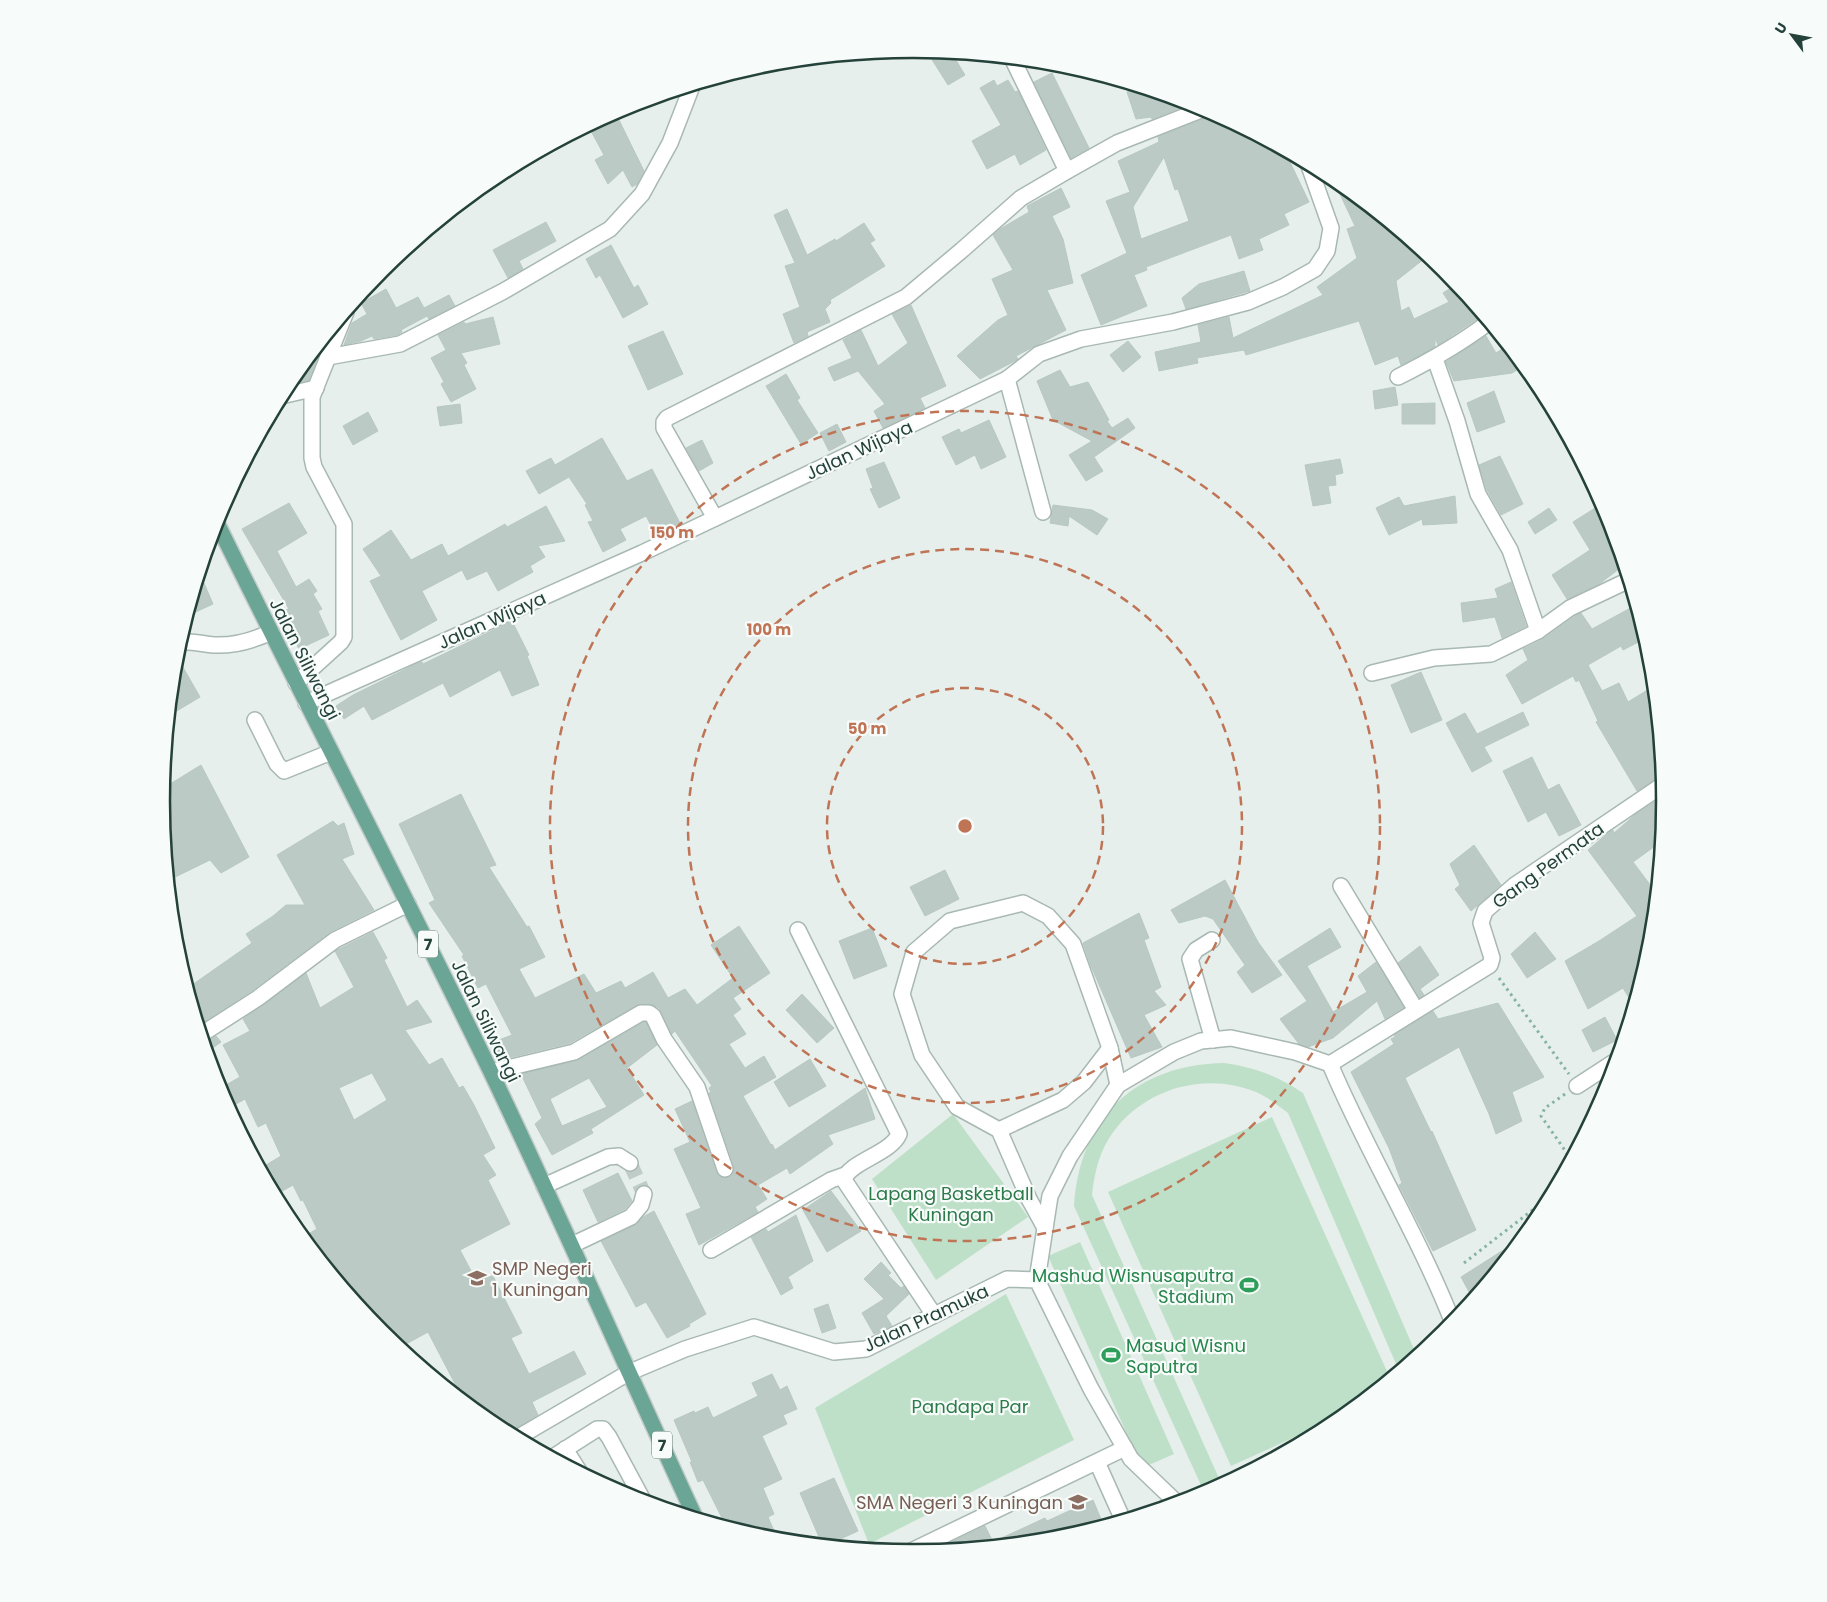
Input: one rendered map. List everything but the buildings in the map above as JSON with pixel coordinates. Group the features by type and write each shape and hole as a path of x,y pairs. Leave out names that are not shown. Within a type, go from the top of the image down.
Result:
{"main road":[{"name":"Jalan Siliwangi","path":"221,531 491,1072 572,1245 628,1373 692,1510"}],"street":[{"path":"1015,65 1067,171"},
{"path":"328,357 400,344 502,292 610,229 642,194 670,143 689,93"},
{"path":"715,518 664,428 664,422 667,418 906,297 1021,198 1117,143 1194,113"},
{"name":"Jalan Wijaya","path":"306,703 642,553 1007,379 1039,354 1081,339 1173,322 1248,302 1283,287 1314,269 1327,251 1331,228 1312,174"},
{"path":"1398,377 1435,359 1468,339 1484,326"},
{"path":"296,683 341,642 344,637 344,524 314,467 312,458 312,397 339,331"},
{"path":"1435,359 1457,421 1478,494 1510,550 1538,631"},
{"path":"1007,379 1043,512"},
{"path":"292,394 316,388"},
{"path":"1372,673 1434,658 1491,654 1538,631 1570,608 1624,582"},
{"path":"187,641 214,645 236,644 252,641 271,632"},
{"path":"255,720 277,764 284,771 331,752"},
{"name":"Gang Permata","path":"1490,965 1492,958 1481,923 1485,911 1515,885 1657,789"},
{"path":"1341,886 1416,1010"},
{"path":"1045,1228 1029,1199 999,1130 957,1106 922,1055 902,994 914,952 950,921 1023,903 1048,916 1073,944 1110,1048 1118,1085"},
{"path":"206,1031 258,998 335,940 408,904"},
{"path":"711,1250 824,1183 845,1175 894,1143 899,1134 798,930"},
{"path":"1212,940 1196,950 1190,959 1213,1040"},
{"path":"1330,1064 1490,965"},
{"path":"491,1072 574,1052 641,1013 649,1013 653,1016 664,1039 697,1087 725,1169"},
{"path":"1171,1498 1131,1460 1091,1389 1037,1280 1050,1196 1070,1156 1118,1085 1174,1052 1201,1041 1231,1038 1295,1052 1330,1064 1345,1099 1431,1271 1450,1315"},
{"path":"999,1130 1063,1100 1084,1082 1110,1048"},
{"path":"1577,1086 1608,1066"},
{"path":"544,1186 608,1157 620,1156 630,1163"},
{"path":"845,1175 844,1180 934,1315"},
{"path":"572,1245 631,1217 641,1205 644,1194"},
{"name":"Jalan Pramuka","path":"525,1435 628,1373 685,1349 754,1327 834,1352 866,1349 1007,1279 1037,1280"},
{"path":"559,1453 597,1428 603,1429 638,1491"},
{"path":"926,1544 1125,1448"},
{"path":"1097,1462 1121,1515"}],"path":[{"path":"1490,965 1577,1086"},
{"path":"1552,1102 1541,1116 1567,1154"},
{"path":"1464,1263 1536,1207"}],"green space":[{"path":"1224,1063 1245,1067 1265,1073 1303,1093 1414,1350 1397,1366 1288,1113 1256,1092 1236,1086 1215,1083 1194,1084 1173,1089 1154,1097 1136,1108 1108,1140 1097,1167 1092,1195 1218,1476 1221,1478 1202,1486 1074,1206 1079,1174 1087,1146 1101,1122 1118,1102 1139,1086 1164,1074 1192,1066"},
{"name":"Lapang Basketball Kuningan","path":"953,1114 1028,1217 936,1280 872,1179"},
{"name":"Mashud Wisnusaputra Stadium","path":"1272,1117 1388,1373 1366,1391 1306,1432 1231,1466 1108,1192"},
{"name":"Masud Wisnu Saputra","path":"1080,1242 1174,1454 1142,1468 1048,1256"},
{"name":"Pandapa Par","path":"1006,1294 1074,1440 869,1543 815,1408"}],"tunnel":[{"path":"630,1163 644,1194"}],"place":[{"name":"SMP Negeri 1 Kuningan","path":"477,1278"},
{"name":"Mashud Wisnusaputra Stadium","path":"1249,1285"},
{"name":"Masud Wisnu Saputra","path":"1111,1355"},
{"name":"SMA Negeri 3 Kuningan","path":"1078,1502"}]}
